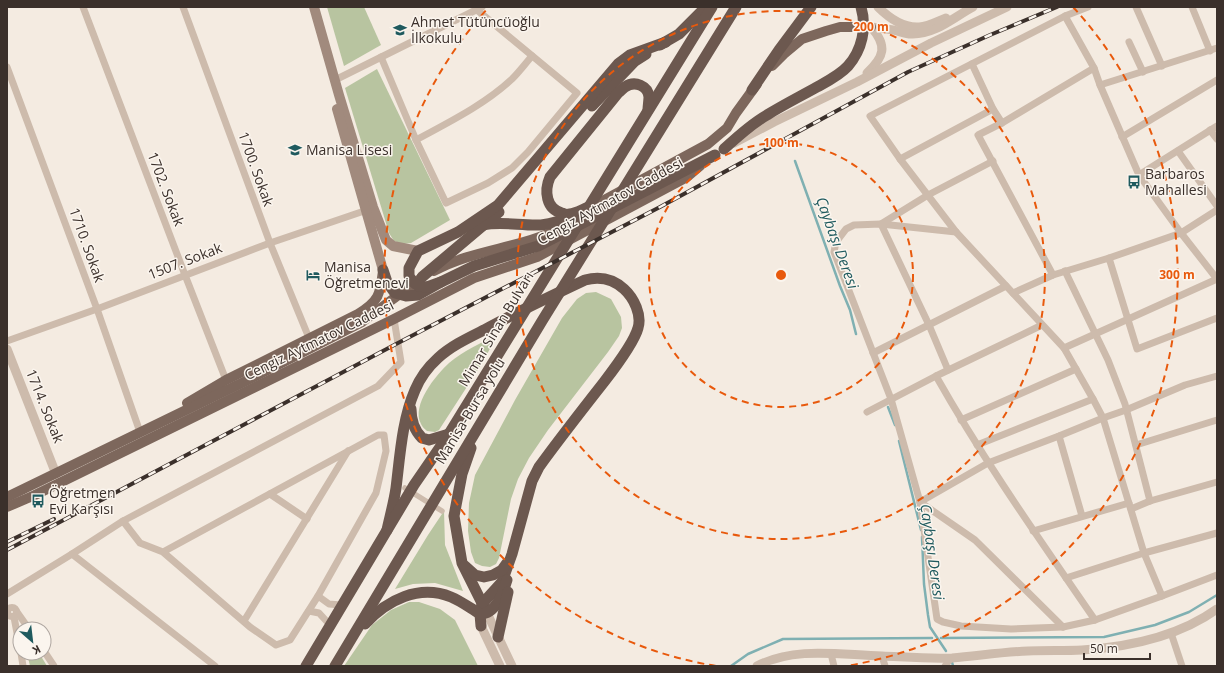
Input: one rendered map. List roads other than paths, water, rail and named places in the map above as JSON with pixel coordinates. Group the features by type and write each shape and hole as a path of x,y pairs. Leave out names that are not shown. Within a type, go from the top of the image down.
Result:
{"highway":[{"path":"422,277 501,210 523,186 574,124 635,61 679,34 706,7"},
{"name":"Mimar Sinan Bulvarı","path":"306,666 341,605 414,485 449,434 712,7"},
{"name":"Manisa-Bursa yolu","path":"335,666 632,173 736,7"},
{"path":"752,90 811,7"},
{"path":"383,270 387,282 395,293 406,296 418,295 474,266 538,246 719,152 745,130 766,116 833,78 847,67 859,50 864,35 861,7"},
{"path":"441,282 426,287 418,286 413,282 409,276 409,268 418,251 458,232 498,205 618,64 630,55 666,42"},
{"path":"590,207 568,215 558,212 552,207 547,195 546,190 550,177 618,93 626,86 634,84 642,85 647,90 649,97 648,111"},
{"path":"458,232 494,223 542,225 561,221 590,207"},
{"path":"352,639 371,618 387,605 399,599 421,592 433,592 453,597 467,606 483,610 499,601 507,581 512,554 532,481 539,467 614,368 634,339 639,328 639,319 634,302 628,292 611,281 602,278 585,280 496,323 459,343 439,357 424,374 415,389 411,401 405,425 387,530"},
{"path":"411,401 411,415 414,427 422,438 429,440 449,434"},
{"path":"481,422 462,474 454,516 462,563 483,610 481,626"},
{"path":"462,563 475,576 484,577 502,570 512,554"},
{"path":"498,637 511,579 512,554"},
{"path":"467,606 481,626"}],"main road":[{"path":"308,7 370,209 386,240 393,246 418,251"},
{"path":"159,422 194,398 226,380 358,314 371,306 376,299 381,286 383,270 370,209 314,7"},
{"name":"Cengiz Aytmatov Caddesi","path":"7,497 252,378 362,322 422,277 453,261 524,242 552,232 590,207 708,144 727,128 752,90 784,54 802,39 840,27 871,27"},
{"name":"Cengiz Aytmatov Caddesi","path":"7,507 35,495 394,319 474,278 537,257 687,177 719,152"}],"street":[{"name":"1702. Sokak","path":"82,7 226,380"},
{"name":"1700. Sokak","path":"183,7 270,243 309,338"},
{"path":"878,7 895,21 907,26 920,27 962,13"},
{"path":"871,27 909,34 923,33 934,30 973,7"},
{"path":"719,152 774,122 857,82 931,43 1007,7"},
{"path":"1088,7 1065,16 870,116 900,159 956,232 1064,348 1103,418 1144,553 1162,596"},
{"path":"1136,7 1162,66"},
{"path":"1100,85 1214,49 1192,7"},
{"path":"335,80 381,57 479,9 577,93 528,152 512,168 488,183 446,203 416,140 381,57"},
{"path":"1064,348 1217,279 1139,175 1094,68 1065,16"},
{"path":"857,82 878,63 881,56 882,46 880,39 871,27"},
{"path":"1129,42 1143,72"},
{"path":"416,140 452,121 481,103 512,79 532,56"},
{"path":"972,64 993,109 1002,123"},
{"name":"1710. Sokak","path":"7,67 97,309 140,432"},
{"path":"1053,275 978,135 1002,123 1094,68"},
{"path":"1122,137 1217,80"},
{"path":"900,159 993,109"},
{"path":"1139,175 1217,126"},
{"path":"1210,130 1217,139"},
{"path":"1178,151 1217,206"},
{"path":"881,224 928,195 993,161"},
{"name":"1507. Sokak","path":"7,341 97,309 270,243 370,209"},
{"path":"1012,293 1064,271 1109,258 1181,232 1217,210"},
{"path":"881,224 929,325 948,370"},
{"path":"956,232 881,224 854,225 846,229 836,242 834,252 891,399 920,502 937,619 961,626 1011,629 1063,627 1095,620 1217,575"},
{"path":"1109,258 1137,349 1217,318"},
{"path":"1064,271 1108,360 1126,410 1150,501"},
{"path":"873,353 1006,286"},
{"path":"7,594 123,521 378,386 401,362 394,319"},
{"path":"867,412 948,370 1042,325"},
{"name":"1714. Sokak","path":"7,349 56,474"},
{"path":"961,420 1076,369"},
{"path":"936,376 988,463 1095,620"},
{"path":"920,502 988,463 1126,410 1185,385 1217,376"},
{"path":"977,445 1093,399"},
{"path":"1136,444 1217,420"},
{"path":"123,521 140,542 164,552 244,622 276,645 290,640 318,596 376,493 386,451 384,435 378,435 164,552"},
{"path":"1059,436 1082,516"},
{"path":"244,622 349,451"},
{"path":"1033,531 1082,516 1150,501 1217,482"},
{"path":"405,488 442,511"},
{"path":"270,494 307,519"},
{"path":"920,502 975,540 1063,627"},
{"path":"1066,578 1144,553 1217,533"},
{"path":"72,554 215,666"},
{"path":"318,596 329,604 341,605"},
{"path":"8,608 8,615 11,617 15,615"},
{"path":"756,666 764,662 789,656 811,653 951,658 1028,650 1081,650 1124,646 1177,632 1217,609"},
{"path":"483,610 512,666"},
{"path":"309,611 319,613 330,625"},
{"path":"15,615 21,621"},
{"path":"15,615 16,621"},
{"path":"481,626 500,666"},
{"path":"1171,633 1182,666"},
{"path":"831,654 834,666"},
{"path":"882,656 885,666"},
{"path":"945,666 951,658"},
{"path":"203,666 208,659"}],"waterway":[{"name":"Çaybaşı Deresi","path":"795,161 850,310 856,334"},
{"name":"Çaybaşı Deresi","path":"888,407 895,425"},
{"name":"Çaybaşı Deresi","path":"899,441 921,530"},
{"name":"Çaybaşı Deresi","path":"922,537 924,584 930,627 946,651"},
{"path":"941,638 1104,637 1155,625 1189,612 1217,595"},
{"path":"731,666 748,654 783,639 932,638"},
{"name":"Çaybaşı Deresi","path":"952,662 953,666"}],"railway":[{"path":"7,550 398,343 660,207 908,72 1057,7"},
{"path":"7,542 54,519"}],"place":[{"name":"Ahmet Tütüncüoğlu İlkokulu","path":"400,30"},
{"name":"Manisa Lisesi","path":"295,150"},
{"name":"Barbaros Mahallesi","path":"1134,182"},
{"name":"Manisa Öğretmenevi","path":"313,275"},
{"name":"Öğretmen Evi Karşısı","path":"38,501"}]}
